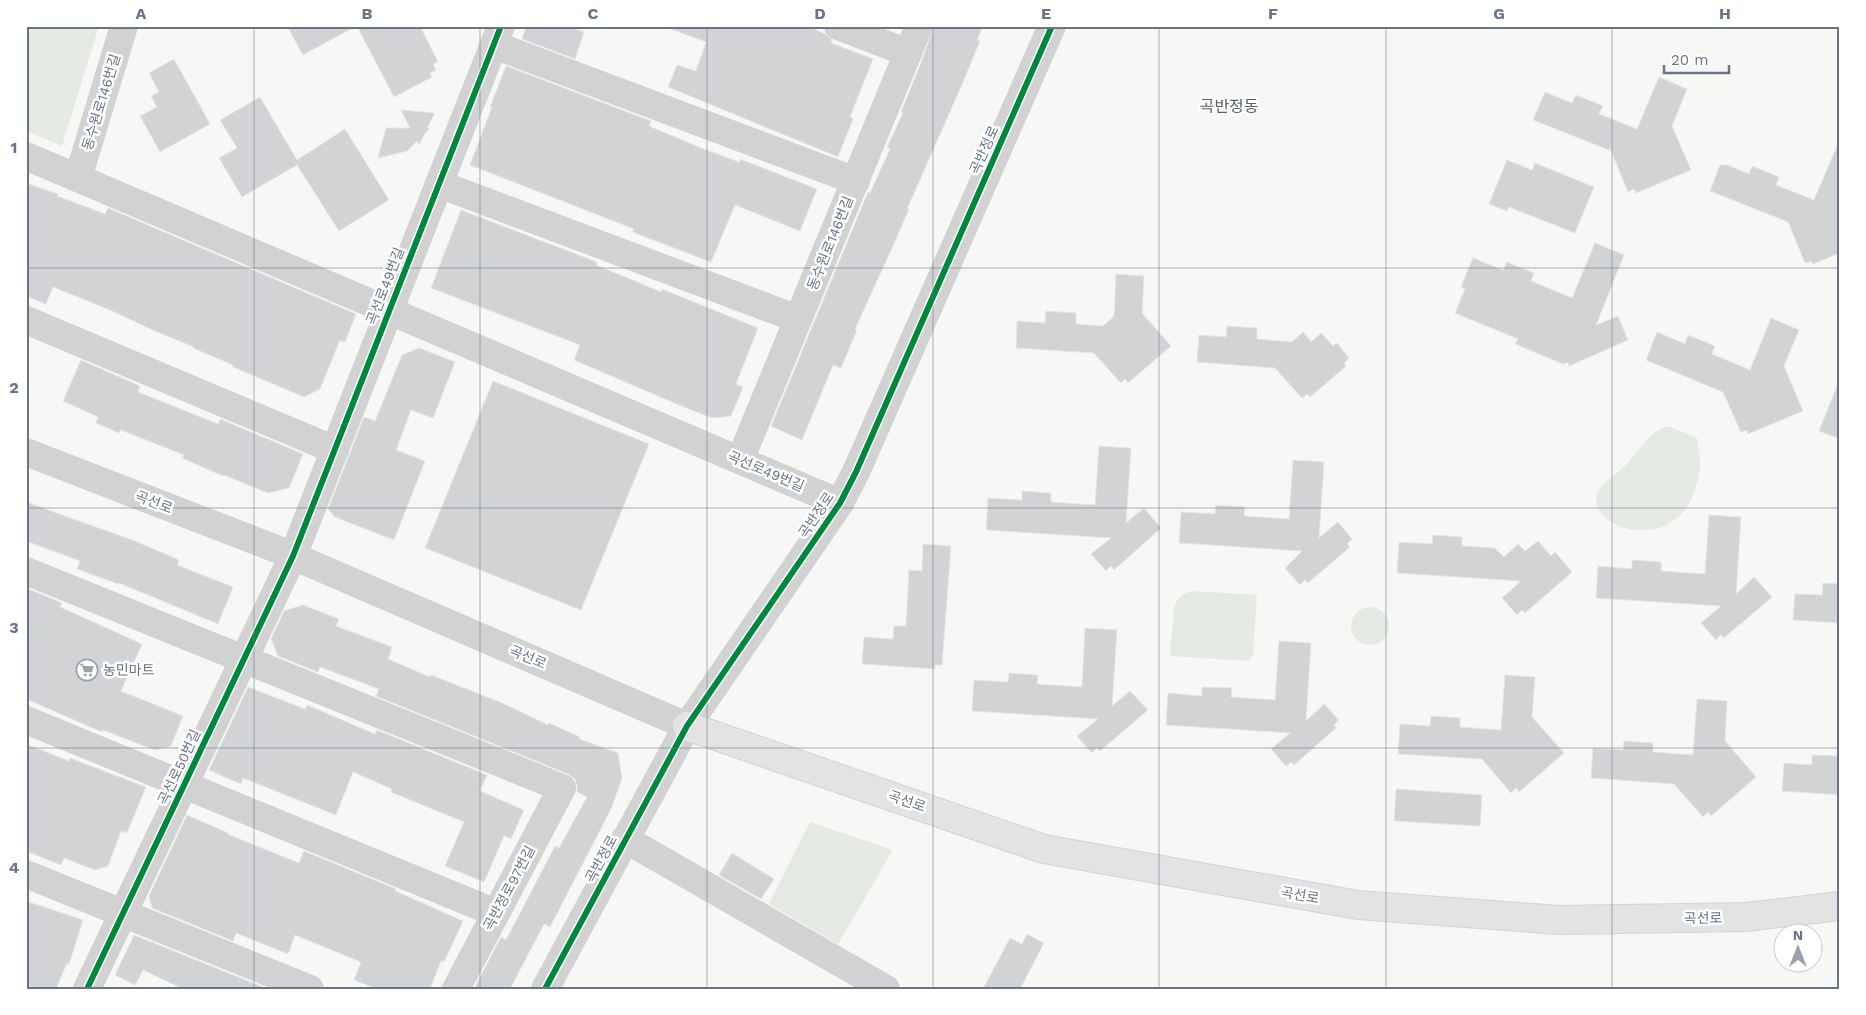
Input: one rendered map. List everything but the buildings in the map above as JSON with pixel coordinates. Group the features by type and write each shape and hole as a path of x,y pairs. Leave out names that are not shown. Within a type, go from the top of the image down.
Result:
{"main road":[{"name":"곡선로","path":"687,726 1044,849 1358,905 1558,920 1746,917 1840,906"}],"street":[{"name":"동수원로146번길","path":"78,178 124,26"},
{"path":"838,26 908,53"},
{"name":"동수원로146번길","path":"740,460 919,26"},
{"name":"곡반정로","path":"545,989 687,726 840,503 856,472 1052,26"},
{"name":"곡선로49번길","path":"293,556 497,36 856,181"},
{"name":"곡선로49번길","path":"26,156 840,503"},
{"path":"439,184 798,319"},
{"path":"26,320 334,450"},
{"name":"곡선로","path":"26,452 293,556 687,726"},
{"name":"곡선로50번길","path":"88,989 293,556"},
{"path":"26,571 244,659"},
{"name":"곡반정로97번길","path":"244,659 562,788 456,989"},
{"name":"곡선로50번길","path":"26,720 496,913"},
{"path":"626,840 886,989"},
{"path":"26,874 310,989"}],"shaded area":[{"path":"26,26 99,26 62,146 26,131"},
{"path":"1664,427 1671,427 1697,438 1700,468 1695,490 1684,511 1669,523 1652,529 1634,530 1618,526 1605,517 1597,507 1597,494 1609,479 1624,467 1647,439"},
{"path":"1193,591 1257,595 1253,655 1251,658 1247,661 1170,656 1175,604 1183,595"},
{"path":"1370,607 1384,612 1389,626 1384,640 1370,645 1356,640 1351,626 1356,612"},
{"path":"810,822 893,850 838,944 769,904"}],"cycle path":[{"path":"87,989 293,556 501,26"},
{"path":"545,989 687,726 840,503 856,472 1052,26"}],"place":[{"name":"농민마트","path":"87,670"}],"district":[{"name":"곡반정동","path":"1229,106"}]}
